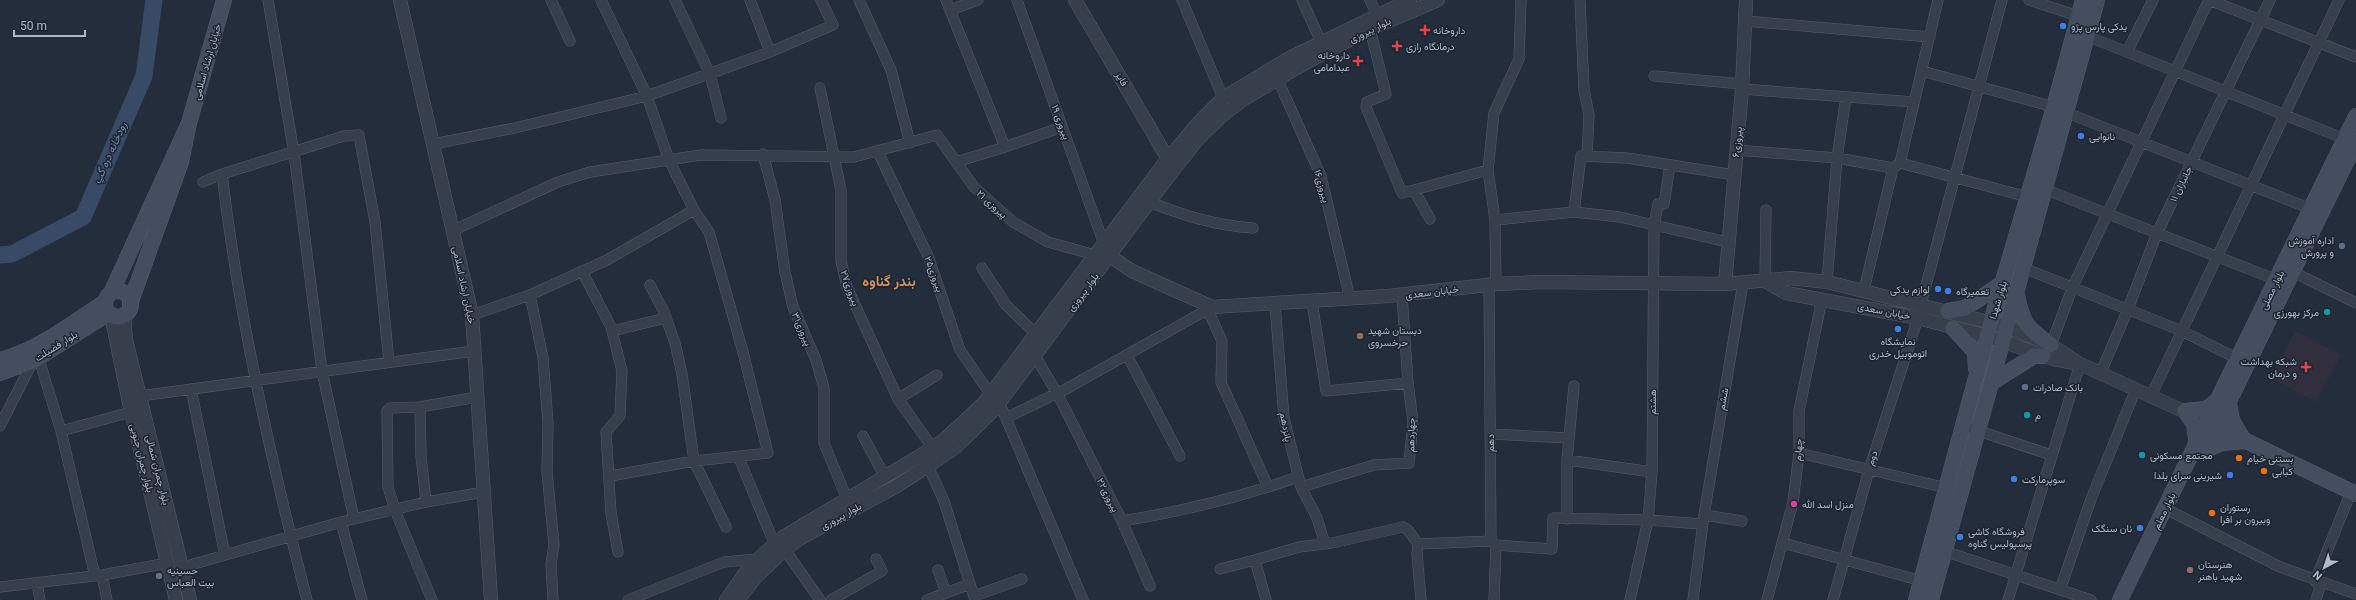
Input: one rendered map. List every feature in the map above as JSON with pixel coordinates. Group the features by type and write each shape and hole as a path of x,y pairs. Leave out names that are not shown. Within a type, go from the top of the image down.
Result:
{"main road":[{"name":"خیابان ارشاد اسلامی","path":"189,123 224,0"},
{"name":"بلوار شهدا","path":"1916,600 1989,329 2010,286 2021,268 2044,189 2078,16 2083,0"},
{"name":"بلوار شهدا","path":"1931,600 2006,334 2010,286 2028,197 2087,36 2097,0"},
{"name":"بلوار مصلی","path":"2213,424 2293,272 2350,140 2356,116"},
{"path":"115,307 180,162 189,123"},
{"path":"115,307 189,123"},
{"name":"بلوار مصلی","path":"2224,401 2238,359 2276,280 2311,209 2341,161"},
{"path":"1948,311 1965,308 2010,286 2022,319 2047,350 2034,356 1991,383"},
{"name":"بلوار فضیلت","path":"0,373 36,359 115,307"},
{"name":"بلوار فضیلت","path":"0,360 12,357 115,307"},
{"path":"1954,328 1975,352 1976,376"},
{"path":"2224,401 2232,420 2244,441 2222,443 2200,448 2194,424 2185,411 2206,409 2224,401"},
{"path":"2213,424 2244,441 2353,493"},
{"name":"بلوار معلم","path":"2120,600 2213,424"},
{"name":"بلوار معلم","path":"2131,600 2200,448"}],"street":[{"path":"268,0 294,153 322,371 354,519"},
{"name":"خیابان ارشاد اسلامی","path":"400,0 472,316 491,600"},
{"path":"551,0 570,41"},
{"path":"601,0 647,96 669,160 694,210 709,232 743,352 768,453 739,458 694,462 610,476"},
{"path":"675,0 710,74 721,118"},
{"path":"750,0 770,52"},
{"path":"433,144 515,128 647,96 770,52 833,25 821,0"},
{"path":"452,231 558,182 590,172 701,154 763,154 854,157 910,143 891,70 858,0"},
{"path":"946,0 1005,147"},
{"path":"950,10 978,0"},
{"name":"پیروزی ۱۹","path":"1017,0 1104,244"},
{"name":"فایز","path":"1075,0 1168,159"},
{"path":"1182,0 1223,98"},
{"path":"1302,0 1321,42"},
{"path":"1370,0 1377,16"},
{"name":"بلوار پیروزی","path":"726,600 756,559 780,546 799,539 894,487 928,466 956,446 1035,356 1110,256 1131,216 1168,159 1198,123 1223,98 1284,61 1410,0"},
{"name":"بلوار پیروزی","path":"738,600 780,546 799,526 885,477 932,447 970,417 995,400 1037,335 1104,244 1131,216 1149,202 1198,139 1223,115 1277,78 1370,29 1438,0"},
{"name":"دهم","path":"1494,600 1490,434 1495,220 1488,170 1494,113 1519,59 1521,0"},
{"path":"1580,0 1584,90 1589,115 1588,156"},
{"name":"پیروزی۶","path":"1725,284 1727,242 1742,86 1746,0"},
{"path":"1864,290 1922,72 1938,0"},
{"path":"1921,304 2002,0"},
{"path":"2029,0 2078,16"},
{"path":"2127,52 2153,0"},
{"path":"2047,350 2073,286 2209,0 2356,57"},
{"name":"جانبازان ۱۱","path":"2101,372 2128,310 2157,233 2270,0"},
{"path":"2151,396 2339,0"},
{"path":"1745,21 1930,38"},
{"path":"1370,29 1386,94 1367,102 1366,107 1402,193 1488,170"},
{"path":"2087,36 2350,140"},
{"path":"1922,72 2060,110 2311,209"},
{"path":"1654,76 1846,97 1914,102"},
{"name":"پیروزی۱۶","path":"1277,78 1321,176 1350,299"},
{"name":"پیروزی۲۷","path":"820,88 841,190 841,261 848,287 898,399 932,447"},
{"path":"1827,282 1837,158 1846,97"},
{"path":"956,162 1062,127"},
{"path":"203,182 222,174 294,153 344,136 359,135 375,222 389,362"},
{"name":"پیروزی ۲۱","path":"910,143 937,135 974,186 1013,222 1048,242 1096,255"},
{"path":"1736,150 1837,158 1896,166 1955,178 2028,197"},
{"name":"پیروزی۲۵","path":"878,152 928,256 960,350 1006,418 1083,600"},
{"name":"پیروزی۳۱","path":"763,154 775,200 785,272 793,307 816,360 824,388 824,443 847,499"},
{"path":"1574,212 1581,156 1627,158 1734,174"},
{"name":"هشتم","path":"1630,600 1648,520 1652,472 1654,226 1658,204 1664,204 1670,165"},
{"path":"222,174 228,228 256,380 291,537 307,600"},
{"path":"2044,189 2276,280"},
{"path":"1414,190 1430,219"},
{"path":"1149,202 1200,221 1225,226 1253,228"},
{"path":"472,316 530,295 582,270 607,260 694,210"},
{"path":"1765,281 1766,210"},
{"path":"1495,220 1574,212 1620,217 1727,242"},
{"name":"خیابان سعدی","path":"1110,256 1132,271 1210,308 1402,295 1493,284 1540,282 1725,284 1791,278 1827,282 1948,311 1989,329 2006,334 2101,372 2213,424"},
{"path":"982,268 1006,305 1037,335"},
{"path":"2021,268 2073,286 2182,331 2238,359"},
{"path":"582,270 612,331 622,371 620,416 606,432 610,476 611,514 618,552"},
{"path":"2293,272 2356,303"},
{"name":"خیابان سعدی","path":"1765,281 1786,293 1918,318 1954,328 1989,329"},
{"name":"ششم","path":"1693,600 1703,520 1743,283"},
{"path":"650,285 666,318 682,374 694,462 726,527"},
{"path":"530,295 542,358 548,424 547,472 554,545 551,564 553,600"},
{"name":"چهاردهم","path":"1300,482 1374,465 1409,463 1413,422 1408,383 1402,295"},
{"name":"چهارم","path":"1767,600 1793,502 1799,453 1799,411 1822,299"},
{"path":"1312,302 1326,391 1408,383"},
{"name":"پانزدهم","path":"1275,304 1284,418 1300,482 1317,518 1324,544"},
{"name":"بلوار چمران شمالی","path":"115,307 126,340 190,600"},
{"name":"بلوار چمران جنوبی","path":"115,307 131,412 176,600"},
{"path":"1006,418 1057,393 1210,308 1222,341 1221,382 1268,487"},
{"path":"612,331 666,318"},
{"name":"دوم","path":"1832,600 1868,470 1918,318"},
{"path":"140,396 474,351"},
{"path":"1127,355 1180,456"},
{"name":"پیروزی۲۲","path":"1035,356 1057,393 1122,521 1214,503 1268,487 1300,482"},
{"path":"0,426 36,359"},
{"path":"36,359 61,431 98,575 107,600"},
{"path":"2008,600 2051,454 2080,364"},
{"path":"898,399 937,376"},
{"path":"1567,519 1567,460 1574,386"},
{"path":"191,389 225,555"},
{"path":"2060,590 2089,505 2136,389"},
{"path":"432,600 395,510 388,488 387,411 390,408 420,407 477,397"},
{"path":"420,407 421,456 426,502"},
{"path":"61,431 131,412"},
{"path":"1963,426 2051,454"},
{"path":"1490,434 1569,438"},
{"path":"863,436 885,477"},
{"path":"1799,453 1947,488"},
{"path":"739,458 780,546 820,600"},
{"path":"1567,460 1652,472"},
{"path":"928,466 944,502 974,598 1022,579"},
{"path":"183,567 340,522 426,502 484,492"},
{"path":"2315,581 2353,493"},
{"path":"2172,512 2280,567 2315,581 2356,594"},
{"path":"1418,544 1493,543 1552,549 1552,518 1742,521"},
{"path":"1122,521 1150,586"},
{"path":"340,522 362,600"},
{"path":"1220,569 1299,547 1324,544 1403,527 1408,530 1418,544 1417,554 1421,600"},
{"path":"1783,543 1922,581"},
{"path":"1944,551 2091,600"},
{"path":"628,600 724,562 756,559"},
{"path":"831,600 882,571 876,559"},
{"path":"1255,560 1266,600"},
{"path":"0,587 98,575 168,563"},
{"path":"938,570 946,593"},
{"path":"2315,581 2320,587 2316,600"},
{"path":"37,583 40,600"},
{"path":"927,600 970,584"}],"shaded area":[{"name":"شبکه بهداشت و درمان","path":"2295,331 2341,355 2316,402 2271,378"}],"waterway":[{"name":"رودخانه دره گپ","path":"0,255 12,254 83,217 144,76 154,0"}],"place":[{"name":"یدکی پارس پژو","path":"2063,26"},
{"name":"داروخانه","path":"1425,30"},
{"name":"درمانگاه رازی","path":"1397,46"},
{"name":"داروخانه عبدامامی","path":"1358,61"},
{"name":"نانوایی","path":"2081,136"},
{"name":"اداره آموزش و پرورش","path":"2342,246"},
{"name":"لوازم یدکی","path":"1938,289"},
{"name":"تعمیرگاه","path":"1948,291"},
{"name":"مرکز بهورزی","path":"2327,312"},
{"name":"نمایشگاه اتوموبیل خدری","path":"1898,329"},
{"name":"دبستان شهید حرخسروی","path":"1360,336"},
{"name":"شبکه بهداشت و درمان","path":"2306,367"},
{"name":"بانک صادرات","path":"2025,387"},
{"name":"م","path":"2027,415"},
{"name":"مجتمع مسکونی","path":"2142,455"},
{"name":"بستنی خیام","path":"2239,458"},
{"name":"کبابی","path":"2264,471"},
{"name":"شیرینی سرای یلدا","path":"2230,475"},
{"name":"سوپرمارکت","path":"2014,479"},
{"name":"منزل اسد الله","path":"1794,504"},
{"name":"رستوران وبیرون بر افرا","path":"2212,513"},
{"name":"نان سنگک","path":"2140,528"},
{"name":"فروشگاه کاشی پرسپولیس گناوه","path":"1960,537"},
{"name":"هنرستان شهید باهنر","path":"2190,570"},
{"name":"حسینیه بیت العباس","path":"159,576"}],"district":[{"name":"بندر گناوه","path":"889,281"}]}
